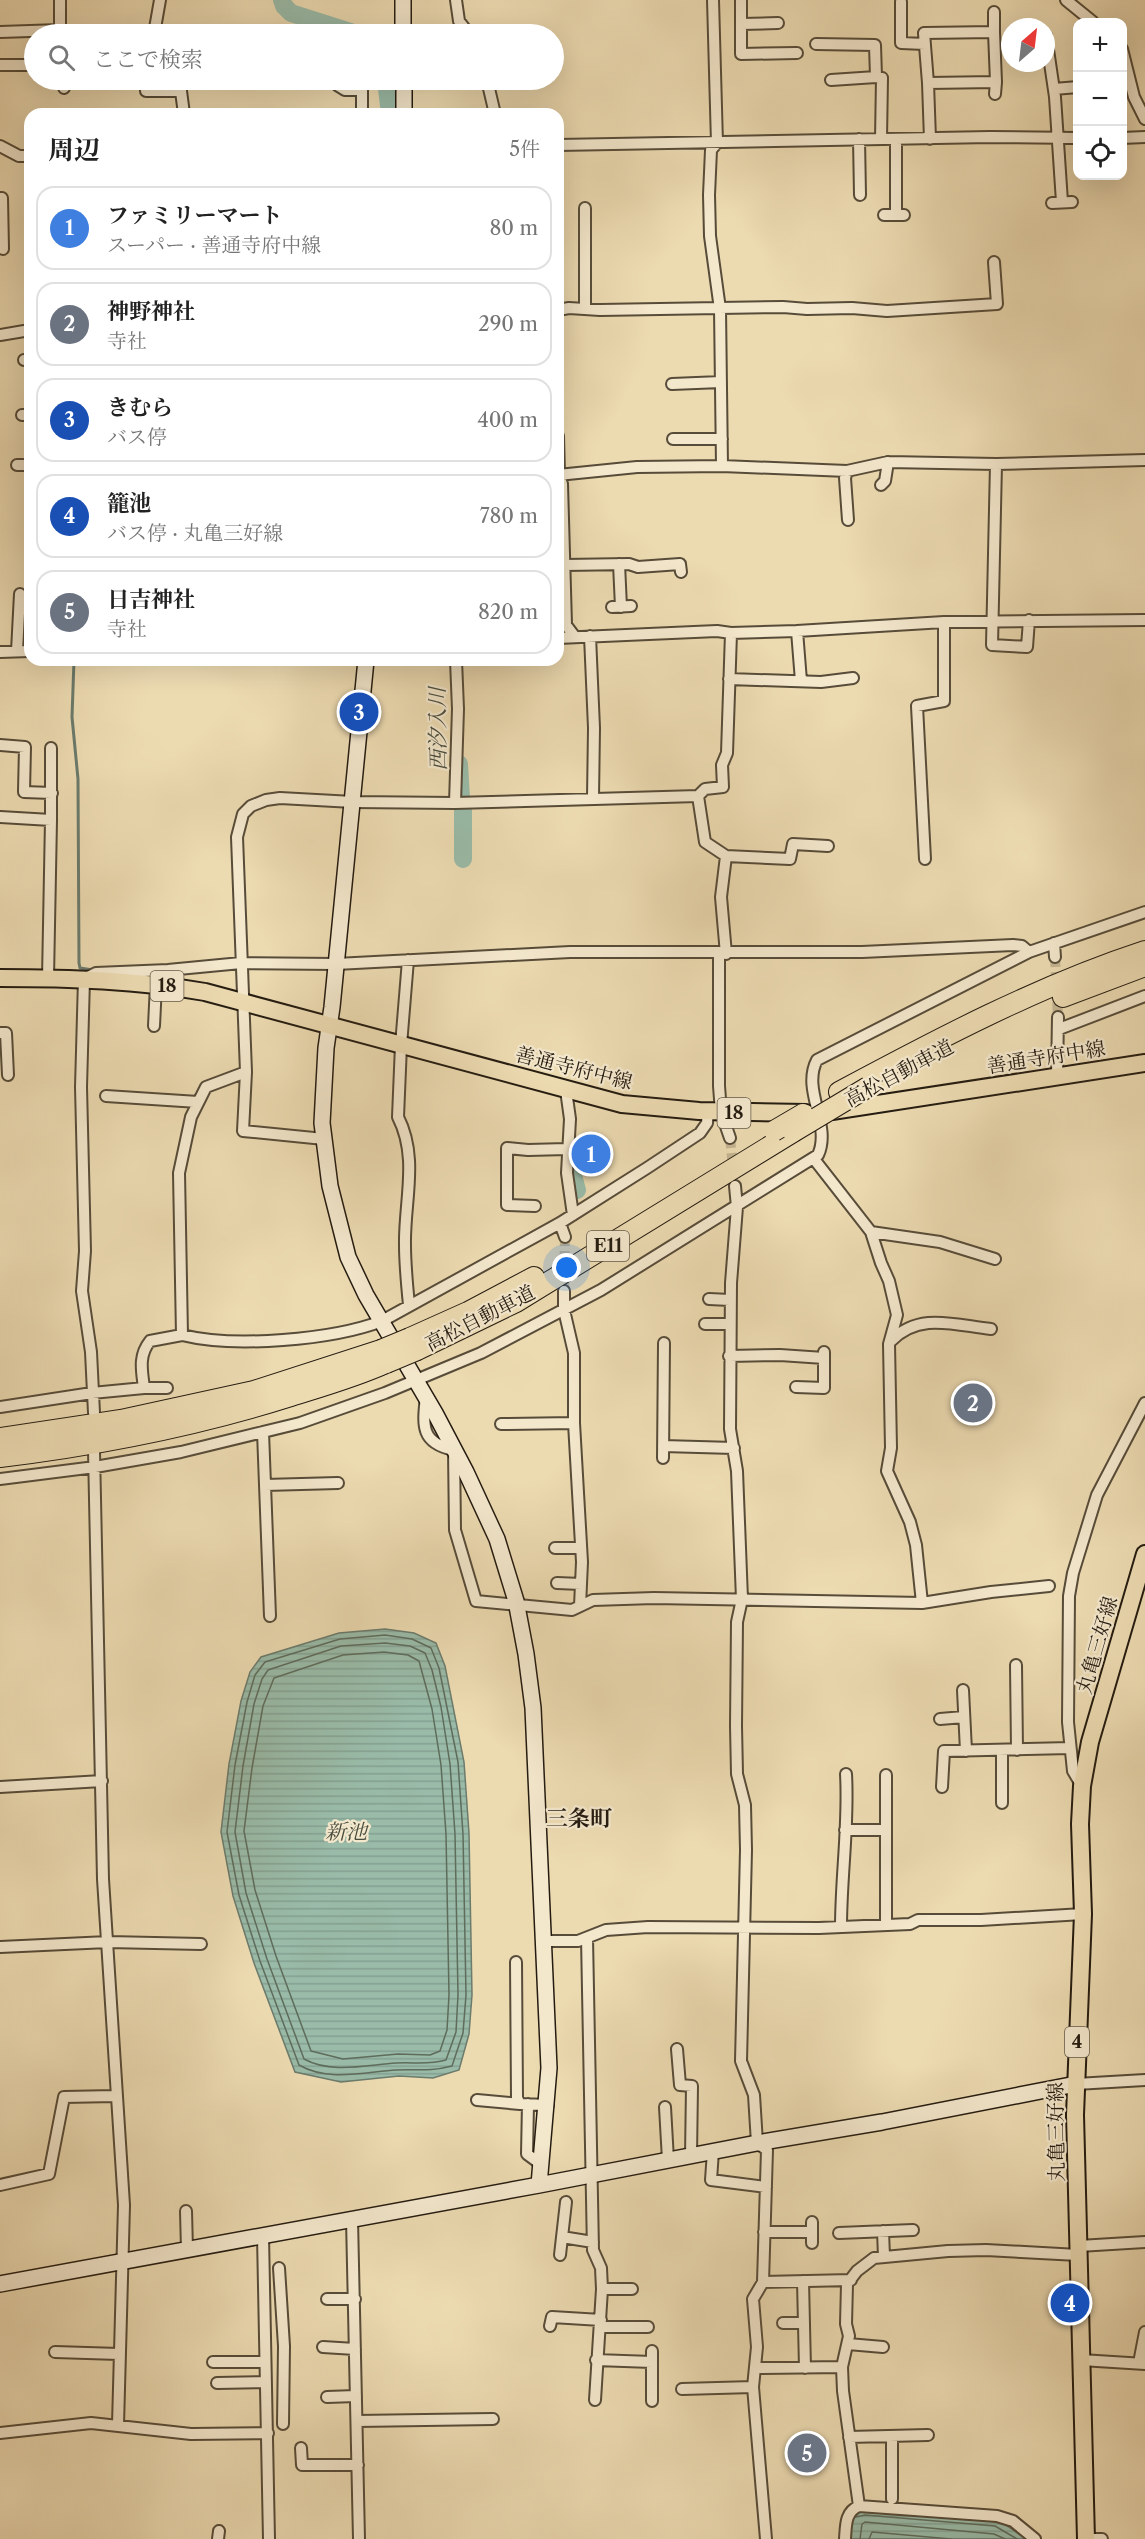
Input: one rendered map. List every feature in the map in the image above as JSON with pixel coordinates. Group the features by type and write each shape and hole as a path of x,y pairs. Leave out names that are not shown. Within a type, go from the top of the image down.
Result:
{"highway":[{"name":"高松自動車道","path":"784,1131 839,1092 968,1024 1112,962 1145,951"},
{"name":"高松自動車道","path":"0,1438 121,1420 254,1391 384,1357 413,1344 584,1250 784,1131 868,1087 972,1034 1145,966"},
{"name":"高松自動車道","path":"0,1457 114,1440 202,1422 360,1375 384,1357"}],"main road":[{"name":"善通寺府中線","path":"0,978 84,979 156,984 205,992 622,1104 715,1112 817,1112 917,1099 1057,1075 1145,1063"},
{"name":"丸亀三好線","path":"1086,2539 1076,2084 1083,1914 1080,1824 1082,1786 1090,1742 1145,1554"}],"street":[{"path":"60,0 60,24"},
{"path":"156,24 160,0"},
{"path":"403,0 403,24"},
{"path":"456,0 461,24"},
{"path":"713,0 717,143 711,150 709,195 711,236 720,309 722,466"},
{"path":"741,0 741,54 797,53"},
{"path":"1066,0 1088,18"},
{"path":"901,2 901,43 925,44"},
{"path":"994,12 995,94"},
{"path":"741,24 778,23"},
{"path":"0,32 24,32"},
{"path":"930,139 924,33 994,32"},
{"path":"816,44 875,45 876,77"},
{"path":"0,65 24,64"},
{"path":"1127,69 1134,97 1145,119"},
{"path":"1051,72 1059,138 1062,202"},
{"path":"831,80 882,78 881,139"},
{"path":"928,82 996,82"},
{"path":"1054,90 1073,88"},
{"path":"146,90 181,91 183,108"},
{"path":"345,90 362,90 362,108"},
{"path":"404,90 404,108"},
{"path":"489,90 494,108"},
{"path":"1127,138 1145,137"},
{"path":"564,145 859,139 1073,138"},
{"path":"859,139 860,195"},
{"path":"884,215 900,215 896,139"},
{"path":"0,146 24,156"},
{"path":"0,198 2,198 3,249"},
{"path":"585,208 579,242 585,309"},
{"path":"564,309 852,308 887,311 997,304 994,262"},
{"path":"0,335 24,331"},
{"path":"672,384 721,382"},
{"path":"673,439 722,439"},
{"path":"564,474 637,467 722,466 847,471 888,462 996,464 1145,460"},
{"path":"881,485 885,481 888,462"},
{"path":"996,464 992,645 1027,647 1029,620"},
{"path":"17,465 24,465"},
{"path":"847,471 845,478 848,520"},
{"path":"564,538 566,625 575,637"},
{"path":"619,564 621,606"},
{"path":"565,565 629,564 638,567 680,564 681,572"},
{"path":"17,651 20,594"},
{"path":"564,638 717,631 731,633 797,631 944,622 1145,620"},
{"path":"925,859 917,706 944,701 944,622"},
{"path":"797,631 801,681"},
{"path":"324,1139 243,1131 246,1072 242,1022 244,1002 237,837 243,814 259,803 280,798 353,802 455,803 698,796 705,789 723,787 722,765 727,753 731,633"},
{"path":"590,636 594,728 593,798"},
{"path":"0,652 24,651"},
{"path":"365,666 322,1103 324,1139 330,1186 348,1257 366,1295 417,1379 454,1450 497,1539 517,1605 533,1708 549,2068 548,2105 539,2185"},
{"path":"455,803 458,709 456,666"},
{"path":"729,679 801,681 853,678"},
{"path":"0,745 25,747 24,792 52,793"},
{"path":"48,978 51,748"},
{"path":"698,796 705,842 726,856 790,859 793,844 828,846"},
{"path":"0,817 51,820"},
{"path":"144,1388 142,1352 150,1341 182,1335 200,1340 288,1339 362,1329 382,1321 560,1223 700,1133 715,1112 719,1086 721,897 726,856"},
{"path":"0,1479 94,1467 181,1452 300,1423 385,1394 481,1353 602,1290 819,1155 822,1143 811,1077 817,1060 1029,952 1145,912"},
{"path":"1054,943 1055,957"},
{"path":"94,1413 91,1352 82,1291 85,1251 81,1087 84,979 96,973 168,970 241,963 336,964 570,952 722,954 862,952 1013,945 1022,946 1029,952"},
{"path":"408,960 400,1045 398,1118 409,1155 410,1183 405,1244 409,1305"},
{"path":"154,1026 156,984"},
{"path":"1057,1075 1059,1023 1145,996"},
{"path":"0,1034 6,1033 8,1075"},
{"path":"182,1335 179,1173 191,1117 206,1087 246,1072"},
{"path":"566,1090 570,1119 567,1173 573,1215"},
{"path":"106,1096 198,1102"},
{"path":"715,1112 730,1138"},
{"path":"535,1206 507,1205 507,1148 567,1149"},
{"path":"814,1159 871,1232 880,1263 889,1281 897,1315 889,1344 891,1448 887,1471 910,1522 916,1545 922,1603"},
{"path":"735,1186 737,1207 730,1300 729,1356 730,1429 734,1448 742,1599 737,1622 736,1726 737,1774 745,1805 745,1928 741,2061 754,2095 757,2143"},
{"path":"560,1223 565,1237"},
{"path":"871,1232 939,1242 995,1259"},
{"path":"564,1290 564,1310 574,1353 574,1423 581,1548 580,1606"},
{"path":"710,1299 730,1300"},
{"path":"889,1344 902,1330 917,1324 932,1322 991,1329"},
{"path":"705,1324 730,1324"},
{"path":"663,1458 664,1343"},
{"path":"729,1356 824,1355 824,1388 796,1387"},
{"path":"0,1407 92,1393 167,1388"},
{"path":"1082,1786 1073,1771 1070,1748 1067,1657 1069,1596 1073,1573 1097,1495 1145,1403"},
{"path":"501,1424 574,1423"},
{"path":"1133,1426 1145,1427"},
{"path":"263,1432 270,1616"},
{"path":"663,1446 734,1448"},
{"path":"454,1450 455,1530 476,1601 572,1610 593,1600 742,1599 818,1603 922,1603 981,1593 1049,1586"},
{"path":"94,1451 103,1879 115,2096 124,2205 118,2425"},
{"path":"265,1485 338,1483"},
{"path":"555,1548 581,1548"},
{"path":"557,1583 581,1584"},
{"path":"1016,1665 1021,1697 1017,1750"},
{"path":"963,1690 966,1751"},
{"path":"940,1719 964,1718"},
{"path":"942,1787 944,1751 1070,1748"},
{"path":"1002,1750 1002,1803"},
{"path":"842,1927 841,1889 845,1830 841,1812 846,1773"},
{"path":"886,1775 886,1925"},
{"path":"0,1787 102,1781"},
{"path":"845,1830 886,1830"},
{"path":"543,1941 578,1941 606,1930 638,1928 842,1927 910,1924 918,1920 981,1920 1083,1914"},
{"path":"587,1938 593,2250 601,2268 602,2289 595,2400"},
{"path":"0,1947 108,1942 201,1944"},
{"path":"516,1962 518,2098 524,2104 527,2154 542,2165"},
{"path":"677,2049 680,2085 693,2086 691,2156"},
{"path":"0,2284 713,2151 882,2122 1076,2084 1145,2080"},
{"path":"0,2185 49,2174 64,2097 115,2096"},
{"path":"477,2100 548,2105"},
{"path":"665,2108 668,2160"},
{"path":"757,2143 767,2150 763,2282 753,2299 757,2347 753,2387 766,2539"},
{"path":"713,2151 711,2180 766,2187"},
{"path":"560,2255 566,2202"},
{"path":"186,2211 187,2250"},
{"path":"352,2219 359,2539"},
{"path":"839,2233 913,2230"},
{"path":"883,2231 884,2257"},
{"path":"764,2232 812,2232"},
{"path":"263,2236 269,2539"},
{"path":"562,2236 593,2242"},
{"path":"859,2506 842,2367 849,2344 845,2305 847,2284 857,2271 874,2258 986,2250 1079,2250 1145,2242"},
{"path":"279,2268 284,2346 283,2424"},
{"path":"763,2282 851,2280"},
{"path":"803,2281 805,2368"},
{"path":"602,2289 632,2289"},
{"path":"327,2299 355,2299"},
{"path":"550,2326 552,2317 601,2324 648,2327"},
{"path":"783,2323 804,2323"},
{"path":"1081,2360 1142,2364 1145,2332"},
{"path":"849,2344 883,2347"},
{"path":"265,2347 284,2346"},
{"path":"323,2347 355,2349"},
{"path":"55,2352 119,2354"},
{"path":"596,2360 652,2356 652,2401"},
{"path":"213,2362 265,2362"},
{"path":"755,2368 842,2367"},
{"path":"217,2383 266,2382"},
{"path":"682,2389 718,2383 753,2387"},
{"path":"327,2397 356,2396"},
{"path":"357,2421 493,2419"},
{"path":"0,2433 91,2423 191,2434 268,2433"},
{"path":"849,2437 928,2435"},
{"path":"892,2436 892,2499"},
{"path":"301,2448 303,2465 358,2465"},
{"path":"845,2539 848,2515 851,2509 859,2506 997,2516 1013,2521 1035,2539"},
{"path":"1086,2539 1101,2539"}],"water":[{"name":"新池","path":"385,1629 414,1633 436,1643 445,1666 464,1762 469,1833 472,1995 469,2034 459,2070 433,2078 399,2076 341,2082 295,2072 254,1963 233,1896 221,1832 229,1764 241,1701 250,1672 261,1657 339,1633"},
{"path":"855,2511 1000,2521 1026,2539 846,2539"}],"waterway":[{"name":"西汐入川","path":"282,0 291,13 326,24"},
{"name":"西汐入川","path":"387,90 389,108"},
{"path":"74,666 72,717 78,779 79,963 80,968 93,970"},
{"name":"西汐入川","path":"459,764 461,798"},
{"name":"西汐入川","path":"463,810 463,859"},
{"name":"西汐入川","path":"572,1148 570,1164 577,1190"}],"tunnel":[{"path":"1055,957 1058,1017"},
{"path":"730,1138 735,1186"},
{"path":"564,1291 565,1237"}],"place":[{"name":"きむら","path":"359,712"},
{"name":"ファミリーマート","path":"591,1154"},
{"name":"神野神社","path":"973,1403"},
{"name":"籠池","path":"1070,2303"},
{"name":"日吉神社","path":"807,2453"}],"district":[{"name":"三条町","path":"579,1818"}]}
